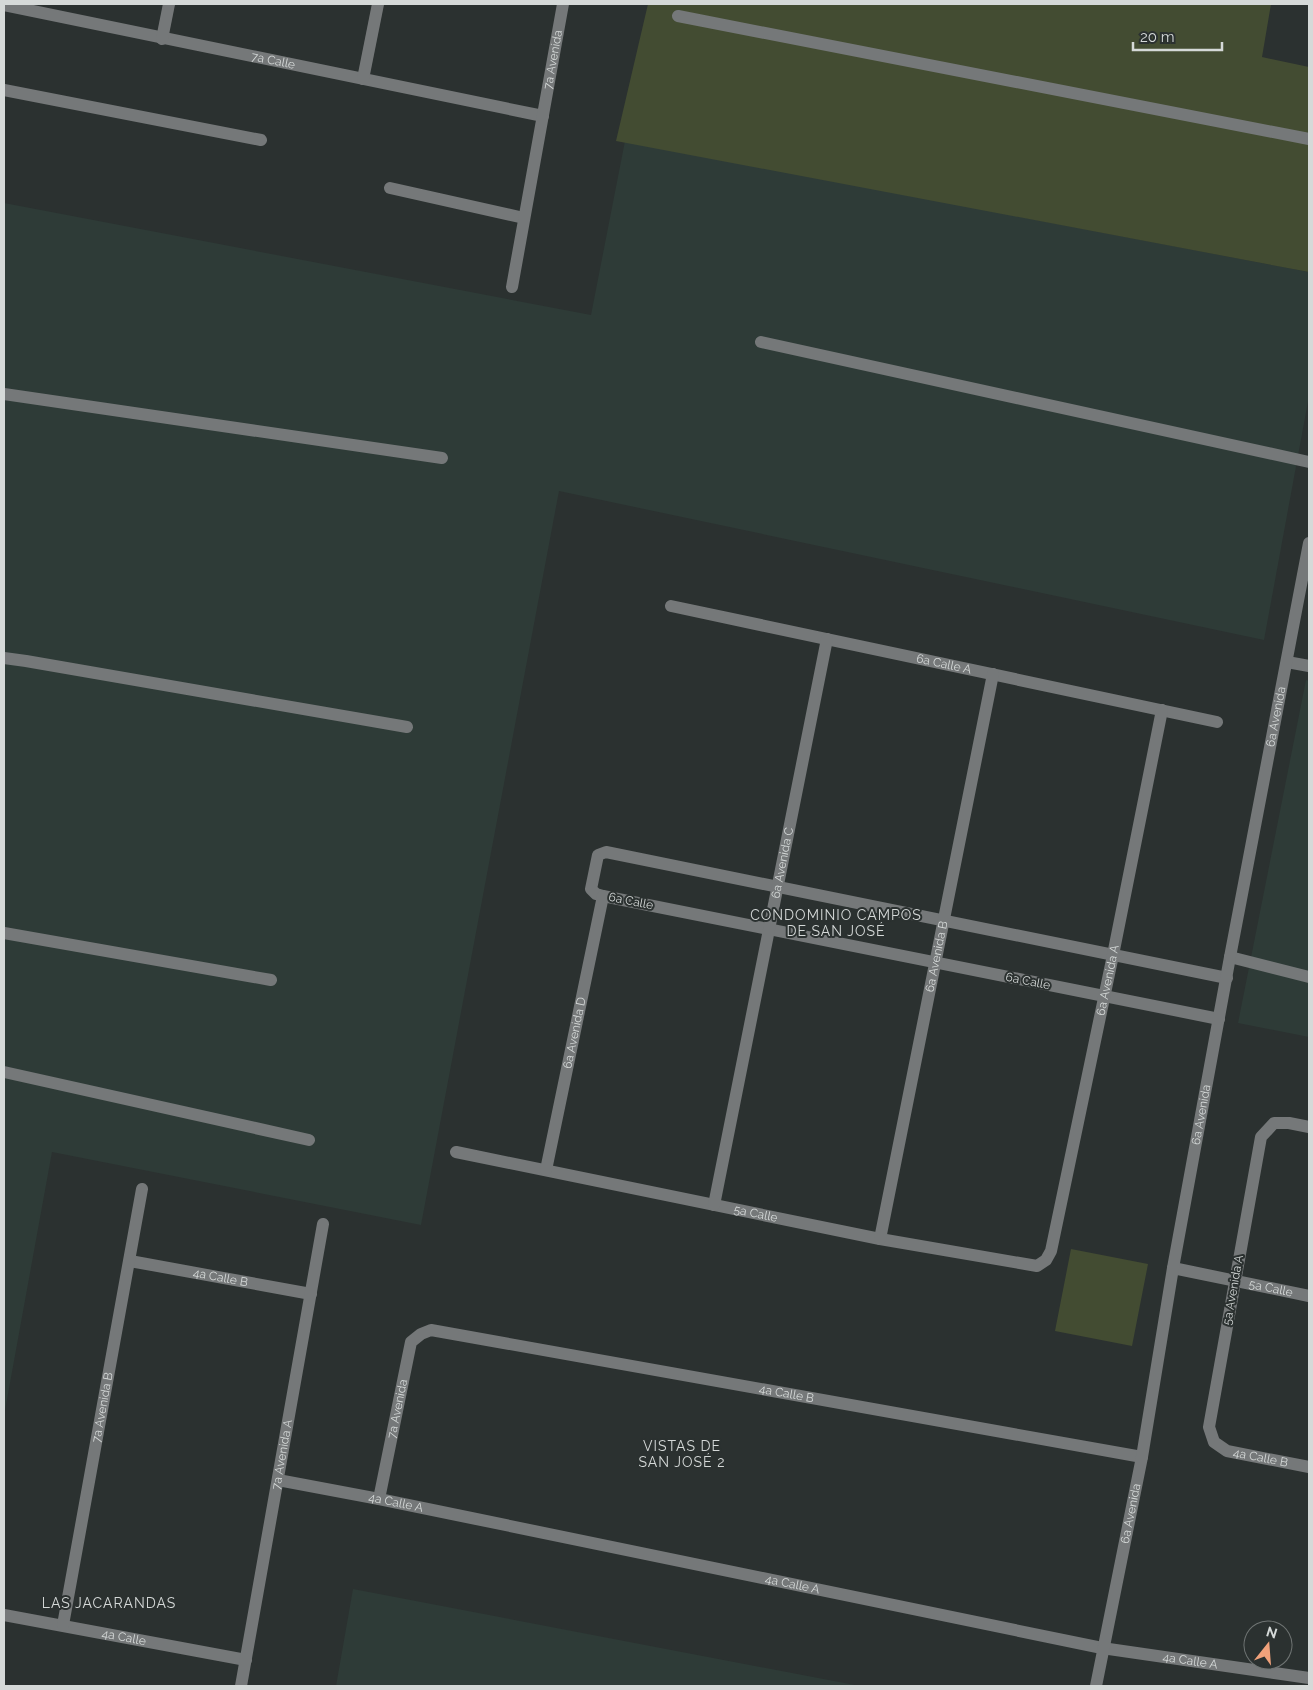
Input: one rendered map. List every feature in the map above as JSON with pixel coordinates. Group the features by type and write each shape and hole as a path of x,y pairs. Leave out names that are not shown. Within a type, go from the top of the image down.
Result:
{"street":[{"path":"162,39 169,4"},
{"path":"363,79 378,4"},
{"name":"7a Avenida","path":"512,287 563,4"},
{"name":"7a Calle","path":"4,5 543,116"},
{"path":"678,16 1309,139"},
{"path":"4,90 261,140"},
{"path":"390,188 524,218"},
{"path":"762,342 1309,462"},
{"path":"4,394 442,458"},
{"name":"6a Avenida","path":"1096,1686 1102,1648 1142,1457 1173,1268 1286,662 1305,593 1309,544"},
{"name":"6a Calle A","path":"671,606 1217,722"},
{"name":"6a Avenida C","path":"714,1205 827,639"},
{"path":"4,658 407,727"},
{"path":"1286,662 1309,666"},
{"name":"6a Avenida B","path":"880,1239 993,674"},
{"name":"6a Avenida A","path":"1052,1251 1162,710"},
{"name":"6a Calle","path":"1219,1019 603,896 596,894 591,889 591,884 598,855 606,852 1227,978"},
{"name":"6a Avenida D","path":"546,1170 603,896"},
{"path":"4,933 270,980"},
{"path":"1230,957 1309,976"},
{"path":"4,1072 310,1140"},
{"name":"5a Avenida A","path":"1214,1442 1209,1427 1261,1137 1274,1123 1289,1123 1309,1127"},
{"name":"5a Calle","path":"456,1152 880,1239 1037,1266 1046,1260 1052,1251"},
{"name":"7a Avenida B","path":"63,1625 142,1189"},
{"name":"7a Avenida A","path":"241,1686 323,1224"},
{"name":"4a Calle B","path":"130,1261 311,1294"},
{"name":"5a Calle","path":"1173,1268 1309,1296"},
{"name":"7a Avenida","path":"379,1499 412,1342 421,1334 431,1330"},
{"name":"4a Calle B","path":"431,1330 1142,1457"},
{"name":"4a Calle B","path":"1214,1442 1227,1451 1309,1467"},
{"name":"4a Calle A","path":"278,1480 379,1499 1102,1648 1309,1678"},
{"name":"4a Calle","path":"4,1615 246,1660"}],"shaded area":[{"path":"625,141 1309,272 1309,396 1264,640 559,491 421,1225 52,1152 4,1416 4,203 591,315"},
{"path":"1306,680 1309,681 1309,1037 1238,1023"},
{"path":"353,1589 860,1686 336,1686"}],"green space":[{"path":"648,4 1271,4 1262,57 1309,67 1309,272 616,141"},
{"path":"1071,1249 1148,1264 1132,1346 1055,1331"}],"district":[{"name":"CONDOMINIO CAMPOS DE SAN JOSÉ","path":"836,924"},
{"name":"VISTAS DE SAN JOSÉ 2","path":"682,1454"},
{"name":"LAS JACARANDAS","path":"109,1603"}]}
